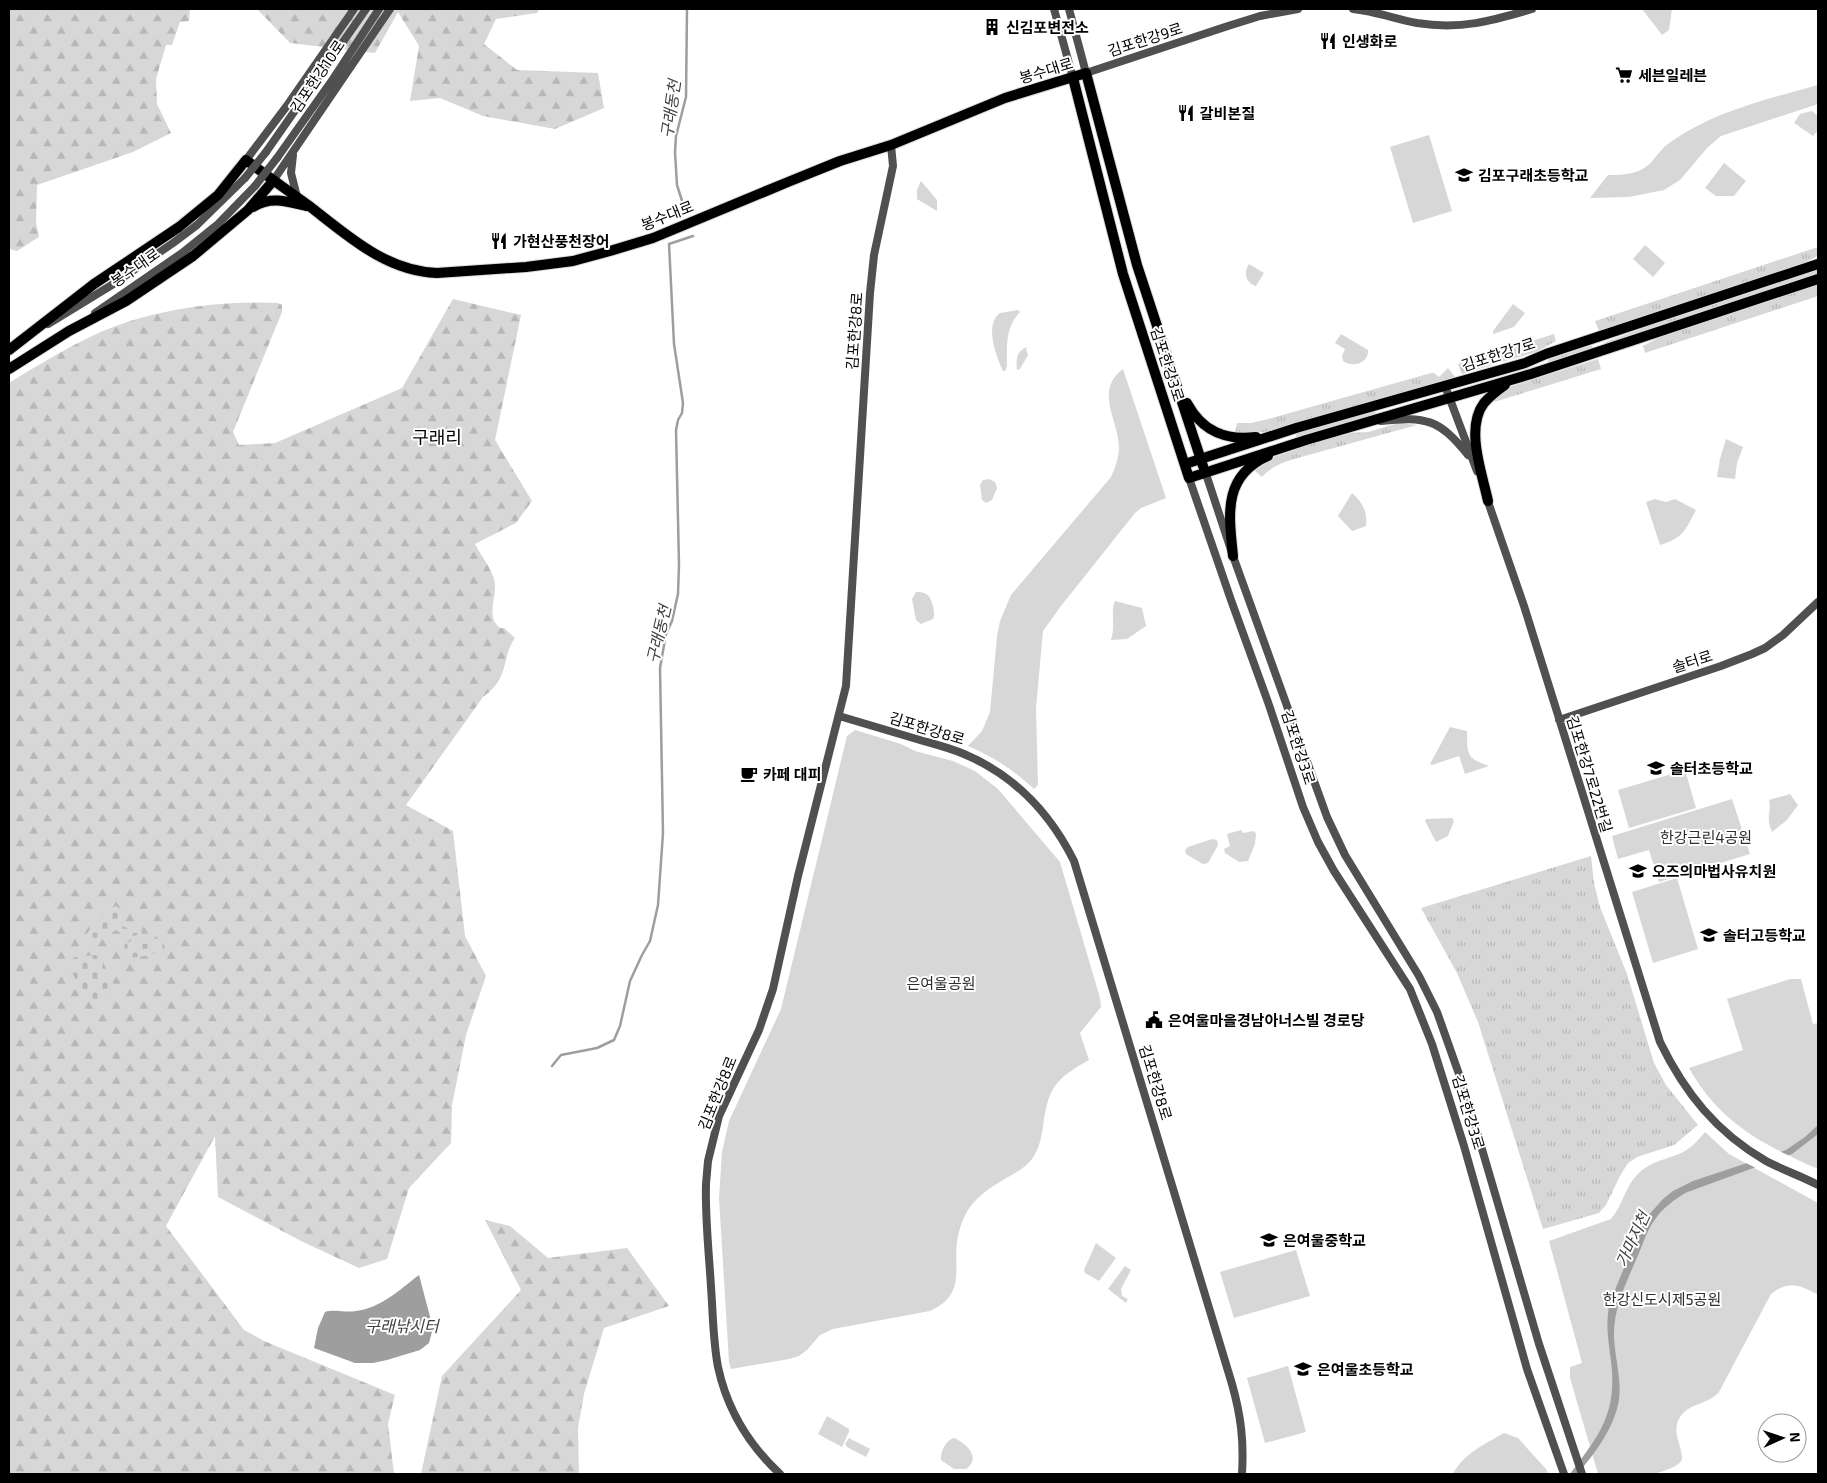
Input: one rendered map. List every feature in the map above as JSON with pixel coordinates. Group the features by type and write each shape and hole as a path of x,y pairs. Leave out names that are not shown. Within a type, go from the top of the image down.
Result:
{"main road":[{"name":"봉수대로","path":"246,160 365,248 404,267 437,273 526,267 594,256 653,238 823,168 891,145 1005,98 1086,73"},
{"name":"김포한강3로","path":"1086,73 1137,265 1203,466"},
{"name":"김포한강3로","path":"1073,78 1123,274 1189,478"},
{"path":"36,331 58,311 94,284 179,227 218,195 246,160"},
{"path":"248,210 273,181"},
{"path":"69,332 126,300 193,256 255,205 271,200 280,200 310,207"},
{"name":"김포한강7로","path":"1189,478 1203,466 1296,428 1525,363 1546,354 1818,264"},
{"name":"김포한강7로","path":"1184,464 1203,466 1306,440 1450,399 1818,279"},
{"name":"봉수대로","path":"9,350 36,331"},
{"name":"봉수대로","path":"9,369 69,332"},
{"path":"1171,371 1192,412 1202,424 1216,432 1232,438 1249,438 1296,428"},
{"path":"1488,501 1475,438 1475,426 1478,413 1484,403 1510,381"},
{"path":"1233,556 1229,506 1239,480 1251,467 1264,458 1306,440"}],"street":[{"path":"246,160 286,107 354,9"},
{"name":"김포한강10로","path":"266,152 366,9"},
{"name":"김포한강10로","path":"277,158 333,79 379,9"},
{"path":"273,181 390,9"},
{"name":"김포한강3로","path":"1054,9 1073,78"},
{"name":"김포한강3로","path":"1069,9 1086,73"},
{"name":"김포한강9로","path":"1086,73 1236,23 1260,16 1298,9"},
{"path":"1352,9 1416,23 1456,26 1483,23 1532,9"},
{"name":"김포한강8로","path":"780,1474 760,1454 745,1434 732,1411 718,1367 714,1335 706,1184 708,1161 719,1116 759,1030 773,988 798,876 846,686 870,292 874,255 893,166 891,145"},
{"path":"294,151 291,173 297,198"},
{"name":"봉수대로","path":"36,331 115,283 173,243 196,225 245,178 266,152"},
{"name":"봉수대로","path":"69,332 182,253 218,224 255,186 277,158"},
{"name":"김포한강7로22번길","path":"1445,386 1474,462 1524,606 1660,1042 1682,1082 1714,1123 1744,1147 1767,1162 1818,1185"},
{"path":"1359,424 1410,418 1424,420 1444,430 1474,462"},
{"name":"김포한강3로","path":"1203,466 1310,773 1331,826 1345,855 1419,976 1437,1012 1487,1162 1539,1344 1582,1474"},
{"name":"김포한강3로","path":"1189,478 1303,807 1318,842 1410,990 1429,1037 1464,1146 1527,1370 1564,1474"},
{"name":"솔터로","path":"1559,720 1752,654 1765,648 1783,635 1818,602"},
{"name":"김포한강8로","path":"839,716 963,753 983,763 998,772 1041,809 1064,841 1074,860 1232,1384 1242,1425 1242,1474"}],"green space":[{"path":"9,9 190,9 189,21 180,22 172,45 166,45 156,79 157,104 171,133 133,152 37,185 36,222 39,237 17,251 9,249"},
{"path":"257,9 540,9 537,13 496,19 484,44 517,70 598,73 604,108 555,129 483,116 440,98 410,101 419,46 398,12 375,53 290,43"},
{"path":"1642,9 1672,9 1669,30 1662,35"},
{"path":"1818,85 1818,104 1721,136 1708,147 1680,180 1664,190 1629,197 1590,198 1608,175 1627,174 1644,168 1669,143 1706,122 1742,107"},
{"path":"1812,111 1818,116 1818,130 1813,136 1794,123 1800,114"},
{"path":"1429,135 1452,211 1413,223 1390,147"},
{"path":"1724,163 1746,181 1734,196 1716,196 1705,188"},
{"path":"921,181 937,200 937,211 917,199 917,190"},
{"path":"1645,245 1665,263 1653,277 1633,259"},
{"path":"1818,247 1818,256 1803,263 1599,331 1595,321"},
{"path":"1249,264 1264,273 1256,286 1250,283 1246,277"},
{"path":"1818,269 1818,273 1606,344 1603,343 1670,318"},
{"path":"1818,284 1818,296 1645,353 1643,346 1660,337"},
{"path":"453,299 521,315 495,440 532,501 516,523 475,544 494,579 495,592 492,611 495,623 515,638 510,647 501,676 494,688 483,697 406,805 453,831 465,936 486,976 466,1035 452,1105 451,1143 409,1188 387,1259 359,1268 303,1242 218,1197 215,1136 166,1226 244,1330 264,1341 395,1395 388,1424 394,1474 9,1474 9,383 81,341 136,319 207,305 255,302 278,303 282,305 282,312 233,432 239,445 275,443 402,388"},
{"path":"1513,304 1525,313 1514,327 1493,334 1493,331"},
{"path":"1018,310 1020,312 1009,330 1007,366 1005,371 1003,371 993,341 993,325 995,318 1000,313"},
{"path":"1341,334 1368,350 1368,354 1363,361 1351,364 1343,361 1342,356 1345,349 1335,343"},
{"path":"1554,334 1556,341 1536,352 1462,374 1458,364"},
{"path":"1590,346 1593,348 1547,362 1549,359"},
{"path":"1028,347 1026,349 1028,355 1020,369 1017,370 1019,353"},
{"path":"1598,359 1601,369 1494,402 1506,388"},
{"path":"1448,368 1455,377 1267,432 1235,433 1237,423 1251,423 1268,419 1431,373 1439,377"},
{"path":"1123,369 1166,498 1141,508 1135,513 1043,631 1036,708 1038,785 1034,789 1003,764 968,746 982,731 990,712 997,636 1000,621 1011,595 1111,477 1119,450 1110,407 1110,387 1114,378"},
{"path":"1374,410 1376,414 1296,437 1296,433"},
{"path":"1398,423 1417,425 1289,461 1273,468 1262,477 1254,470 1268,459 1299,448 1348,433 1368,432"},
{"path":"1726,439 1743,447 1737,463 1735,479 1717,477"},
{"path":"989,479 995,482 997,488 992,500 986,503 982,500 980,485 983,480"},
{"path":"1352,493 1364,508 1366,526 1352,531 1338,516"},
{"path":"1655,499 1666,502 1675,499 1696,510 1679,536 1660,545 1646,502"},
{"path":"916,592 927,594 934,609 933,619 921,624 916,620 912,599"},
{"path":"1115,601 1142,608 1146,626 1127,639 1111,640"},
{"path":"1450,727 1467,731 1467,746 1470,755 1476,761 1489,766 1465,774 1459,756 1430,764"},
{"name":"은여울공원","path":"855,730 901,744 915,751 953,761 975,771 998,789 1060,862 1101,1007 1080,1033 1089,1060 1068,1073 1055,1086 1048,1103 1039,1144 1032,1159 1021,1169 984,1193 971,1205 959,1232 954,1286 950,1295 942,1304 930,1311 833,1329 820,1335 799,1356 731,1369 729,1362 719,1198 722,1152 729,1121 781,1009 847,736"},
{"path":"1685,770 1696,808 1629,828 1618,790"},
{"path":"1790,794 1798,805 1787,820 1772,832 1769,822 1769,800"},
{"name":"한강근린4공원","path":"1732,799 1750,854 1659,882 1649,850 1618,859 1612,836"},
{"path":"1452,818 1454,821 1448,836 1436,842 1425,821 1426,819"},
{"path":"1241,830 1243,833 1254,831 1256,834 1255,844 1248,861 1239,862 1225,853 1224,849 1230,846 1227,834"},
{"path":"1212,839 1217,840 1218,845 1208,863 1203,864 1186,854 1185,850 1188,847"},
{"path":"1591,856 1594,883 1600,907 1627,974 1654,1063 1666,1085 1698,1125 1674,1145 1637,1157 1628,1163 1606,1205 1599,1213 1543,1229 1478,1022 1457,973 1421,908"},
{"path":"1677,878 1698,949 1653,963 1632,892"},
{"path":"116,906 124,912 116,923 127,928 141,927 142,934 128,937 116,930 106,936 94,938 87,934 100,917"},
{"path":"157,936 162,939 165,948 153,954 128,958 124,945 131,941 146,944"},
{"path":"96,955 103,962 113,984 108,995 95,1001 79,995 76,981 69,965 74,957"},
{"path":"1790,979 1801,979 1813,1024 1818,1023 1818,1169 1779,1151 1744,1130 1714,1103 1689,1068 1743,1050 1727,999"},
{"name":"한강신도시제5공원","path":"1705,1132 1729,1154 1818,1203 1818,1295 1794,1286 1783,1287 1771,1294 1719,1392 1687,1410 1679,1419 1676,1429 1682,1460 1679,1463 1670,1469 1645,1475 1598,1474 1570,1378 1570,1367 1582,1363 1549,1241 1611,1219 1630,1184 1639,1173 1651,1164 1688,1149"},
{"path":"485,1220 510,1226 548,1258 627,1248 669,1306 604,1328 584,1394 578,1428 579,1474 421,1474 442,1376 521,1290"},
{"path":"1096,1243 1116,1258 1099,1281 1085,1273 1084,1270"},
{"path":"1296,1250 1310,1296 1234,1318 1220,1272"},
{"path":"1125,1266 1131,1270 1121,1289 1122,1296 1128,1299 1126,1303 1108,1289"},
{"path":"1288,1366 1306,1432 1265,1443 1247,1378"},
{"path":"827,1416 849,1429 842,1447 818,1434"},
{"path":"1504,1433 1518,1438 1546,1469 1548,1474 1453,1474 1469,1455"},
{"path":"849,1438 870,1449 866,1457 847,1447 845,1444"},
{"path":"954,1438 967,1447 972,1456 971,1465 966,1469 954,1469 941,1460 941,1453 944,1447 948,1441"}],"water":[{"path":"1818,1125 1818,1134 1792,1154 1685,1193 1665,1208 1653,1222 1626,1283 1616,1315 1614,1337 1620,1388 1615,1415 1602,1442 1578,1474 1570,1474 1596,1438 1607,1415 1612,1387 1607,1329 1608,1311 1641,1227 1647,1217 1673,1191 1693,1181 1786,1150"},
{"name":"구래낚시터","path":"419,1275 433,1328 429,1343 420,1350 373,1363 355,1363 314,1348 318,1328 325,1312 352,1311 374,1306 389,1298"}],"pier":[{"path":"1777,1150 1792,1157 1758,1169 1744,1162"}],"waterway":[{"name":"구래동천","path":"685,210 677,185 675,152 676,136 686,97 687,9"},
{"name":"구래동천","path":"552,1066 561,1055 597,1048 614,1040 620,1026 630,981 650,941 658,905 663,833 660,668 666,634 672,621 678,594 676,430 682,413 683,403 674,344 669,244 693,236"}],"place":[{"name":"신김포변전소","path":"992,27"},
{"name":"인생화로","path":"1328,41"},
{"name":"세븐일레븐","path":"1624,75"},
{"name":"갈비본질","path":"1186,113"},
{"name":"김포구래초등학교","path":"1464,175"},
{"name":"가현산풍천장어","path":"499,241"},
{"name":"솔터초등학교","path":"1656,768"},
{"name":"카페 대피","path":"749,774"},
{"name":"오즈의마법사유치원","path":"1638,871"},
{"name":"솔터고등학교","path":"1709,935"},
{"name":"은여울마을경남아너스빌 경로당","path":"1154,1020"},
{"name":"은여울중학교","path":"1269,1240"},
{"name":"은여울초등학교","path":"1303,1369"}],"district":[{"name":"구래리","path":"437,437"}],"water label":[{"name":"가마지천","path":"1632,1239"}]}
